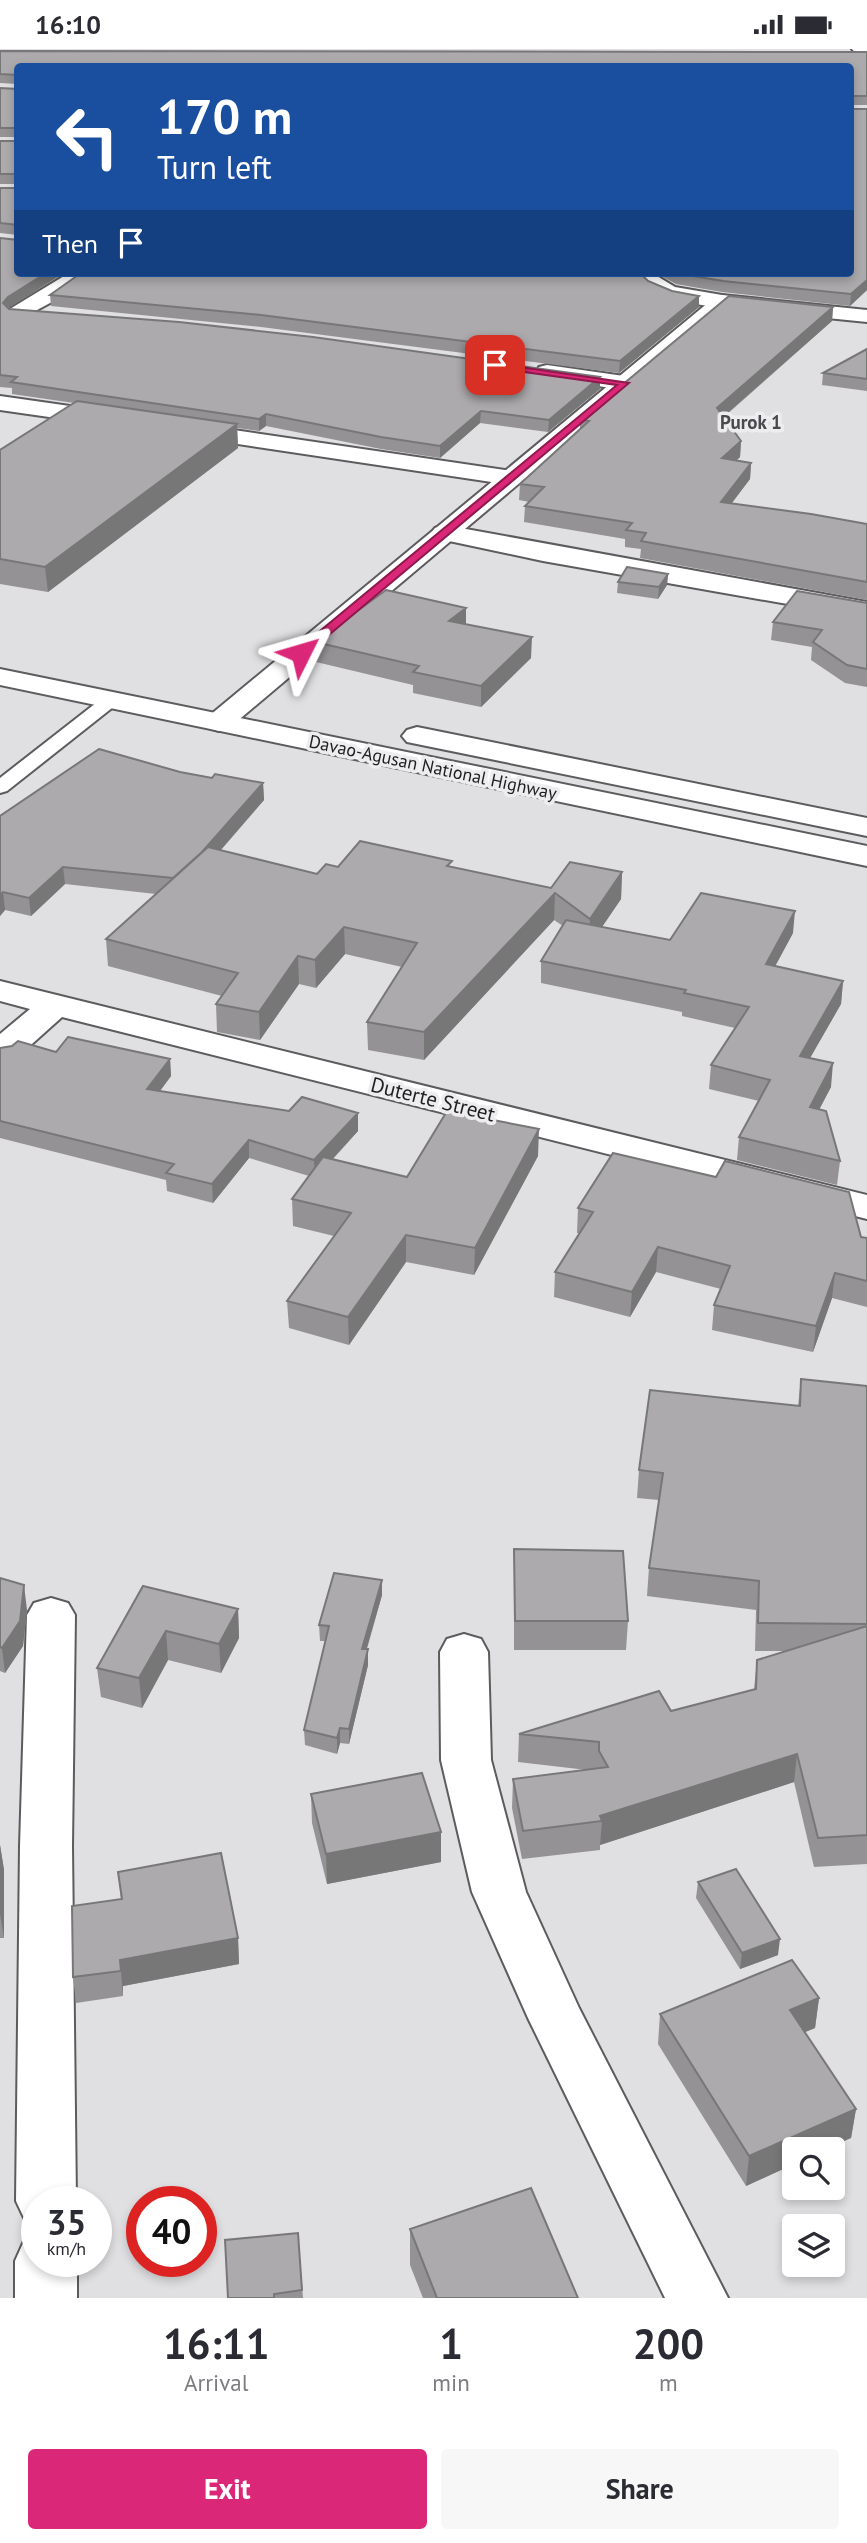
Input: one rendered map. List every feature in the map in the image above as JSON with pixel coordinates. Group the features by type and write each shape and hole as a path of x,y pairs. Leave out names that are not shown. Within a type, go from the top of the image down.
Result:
{"main road":[{"path":"9,318 56,292 77,277"},
{"path":"644,277 667,290 722,301 867,316"},
{"path":"219,722 722,301"},
{"path":"9,318 59,316"},
{"path":"530,370 624,383"},
{"path":"0,403 132,422"},
{"path":"159,426 511,478"},
{"path":"444,533 542,553 867,610"},
{"name":"Davao-Agusan National Highway","path":"0,651 867,827"},
{"name":"Davao-Agusan National Highway","path":"0,677 867,856"},
{"path":"600,801 620,777"},
{"name":"Duterte Street","path":"0,991 867,1207"},
{"path":"0,1053 55,1006"},
{"path":"46,2186 46,1846 51,1615"},
{"path":"464,1652 466,1760 499,1892 556,2018 697,2298"},
{"path":"46,2277 46,2298"}],"lane":[{"path":"0,787 111,700"}],"building":[{"path":"0,51 867,52 867,96 854,96 854,63 14,63 14,75 0,74"},
{"path":"0,88 14,89 14,128 0,128"},
{"path":"854,109 867,109 867,280 851,294 699,277 854,277"},
{"path":"0,141 14,141 14,174 0,174"},
{"path":"0,188 14,188 14,225 0,223"},
{"path":"0,238 14,240 14,277 40,277 8,297 3,303 9,309 179,322 313,337 600,377 549,420 481,411 440,446 266,414 259,419 11,382 17,377 0,375"},
{"path":"75,277 644,277 672,291 699,296 620,361 261,315 50,295"},
{"path":"729,296 833,307 717,408 741,441 722,458 751,463 721,502 867,524 867,582 641,541 646,533 626,530 632,523 525,506 544,487 520,484 589,421 580,420"},
{"path":"867,349 867,379 823,373"},
{"path":"77,401 237,424 45,567 0,559 0,450"},
{"path":"627,567 668,574 659,587 618,582"},
{"path":"386,590 466,608 449,621 532,637 481,686 413,672 419,666 315,642"},
{"path":"797,591 867,603 867,669 847,665 813,642 822,630 773,622"},
{"path":"99,749 180,772 212,778 215,774 263,783 202,852 173,878 63,867 29,898 3,892 0,896 0,816"},
{"path":"360,841 452,861 447,866 551,888 570,862 622,872 590,919 555,893 424,1032 367,1022 417,943 344,927 315,960 298,956 259,1012 216,1004 238,973 106,939 208,847 317,874 326,864 338,867"},
{"path":"701,893 795,911 766,964 843,981 800,1056 833,1063 810,1107 826,1111 840,1161 739,1137 770,1080 711,1065 749,1007 684,993 686,990 541,961 566,920 670,940"},
{"path":"68,1037 170,1059 147,1089 289,1111 302,1097 358,1113 314,1160 249,1140 212,1184 166,1173 174,1164 0,1121 0,1048 12,1046 18,1041 56,1052"},
{"path":"447,1111 539,1129 475,1248 406,1235 348,1317 287,1301 351,1213 292,1199 323,1157 407,1177"},
{"path":"613,1153 716,1177 725,1161 849,1192 861,1237 867,1238 867,1281 835,1273 816,1326 714,1305 730,1266 658,1247 632,1292 555,1272 593,1212 578,1208"},
{"path":"801,1379 867,1386 867,1624 758,1623 759,1581 649,1568 663,1473 639,1470 650,1390 800,1406"},
{"path":"514,1549 623,1551 628,1621 515,1621"},
{"path":"334,1573 382,1580 362,1649 368,1649 349,1729 340,1728 337,1738 304,1730 329,1626 319,1625"},
{"path":"0,1578 24,1585 20,1621 2,1648 0,1647"},
{"path":"143,1586 238,1609 219,1644 166,1631 139,1678 97,1668"},
{"path":"867,1626 867,1835 818,1838 797,1754 600,1816 602,1821 523,1831 513,1779 608,1767 599,1751 599,1742 519,1734 659,1691 671,1711 756,1689 757,1660"},
{"path":"422,1773 441,1832 326,1854 311,1794"},
{"path":"221,1853 238,1938 120,1960 121,1971 73,1977 72,1906 122,1899 118,1872"},
{"path":"736,1869 780,1939 742,1953 698,1882"},
{"path":"792,1960 819,1998 790,2010 856,2109 792,2137 782,2137 782,2142 749,2156 660,2014"},
{"path":"531,2188 578,2298 437,2298 410,2229"},
{"path":"298,2233 302,2290 274,2294 274,2298 228,2298 225,2240"}],"district":[{"name":"Purok 1","path":"751,422"}],"route":[{"path":"301,653 624,383 495,365"}]}
